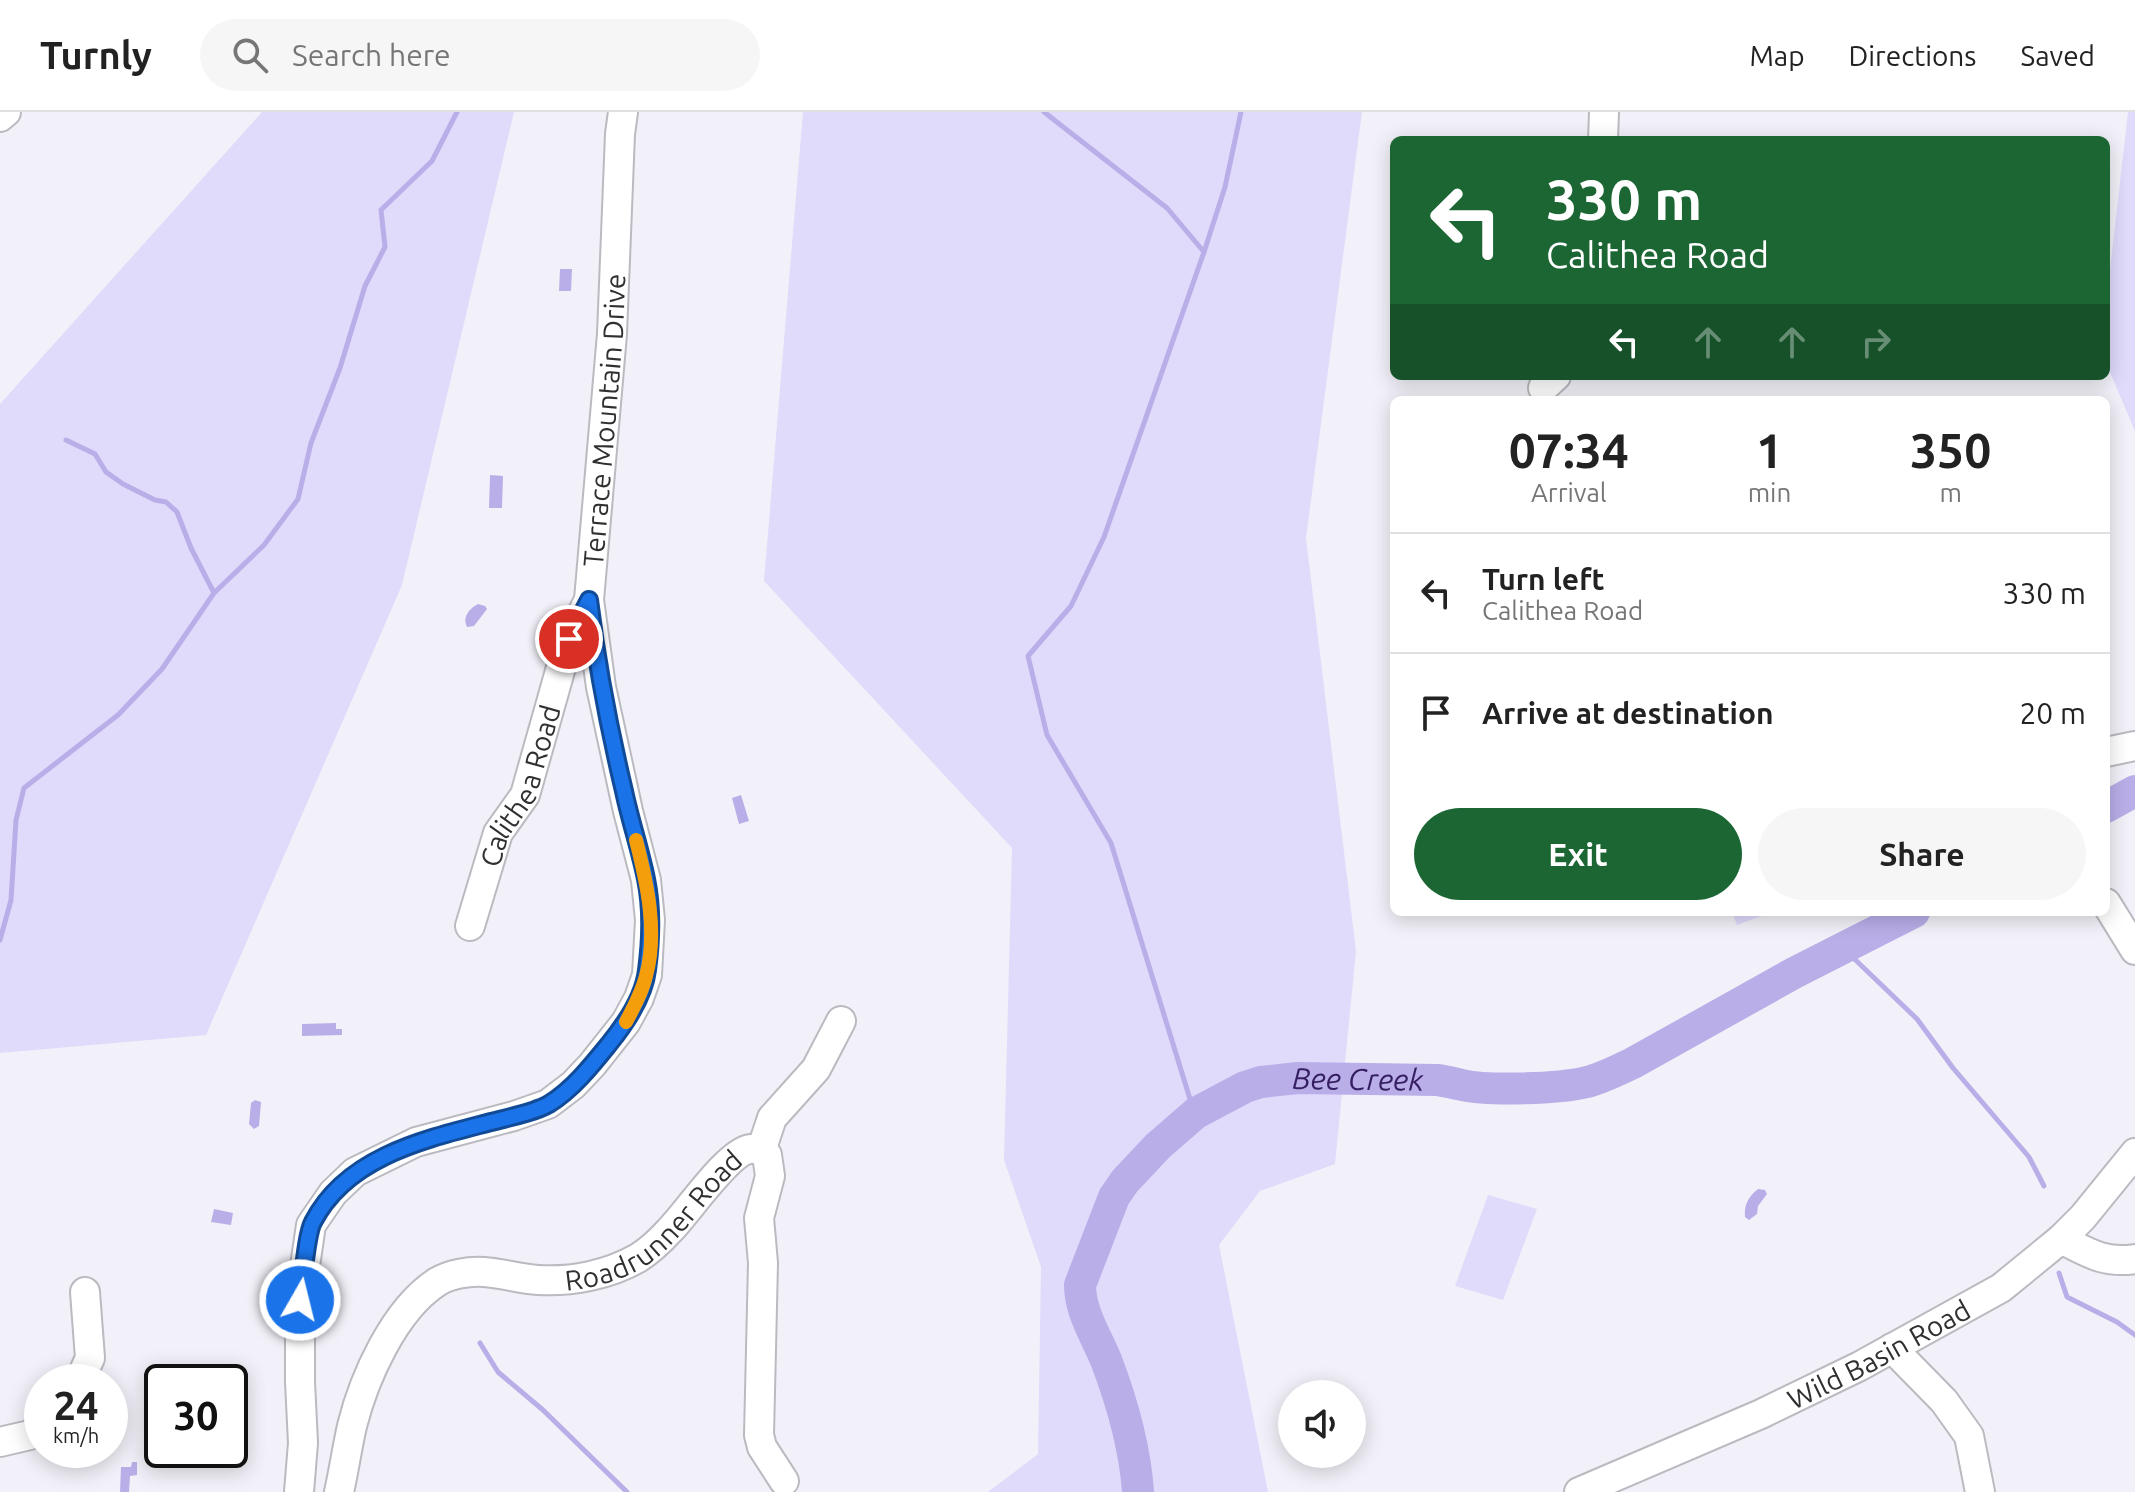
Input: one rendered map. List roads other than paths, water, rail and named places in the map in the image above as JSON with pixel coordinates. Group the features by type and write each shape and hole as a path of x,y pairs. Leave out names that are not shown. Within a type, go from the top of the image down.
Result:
{"street":[{"path":"0,117 6,112"},
{"name":"Terrace Mountain Drive","path":"299,1492 303,1443 300,1300 311,1225 333,1193 355,1172 416,1142 548,1104 573,1085 626,1022 647,975 650,920 646,880 601,687 589,600 612,334 623,112"},
{"name":"Calithea Road","path":"470,926 498,833 525,795 569,639 589,600"},
{"path":"2110,751 2135,746"},
{"path":"2110,909 2135,950"},
{"path":"761,1151 772,1118 816,1069 841,1021"},
{"name":"Roadrunner Road","path":"339,1492 353,1424 374,1365 403,1313 420,1295 439,1281 459,1273 482,1272 538,1280 602,1274 639,1257 669,1232 732,1158 749,1149 767,1155 770,1176 759,1218 763,1263 759,1435 762,1447 784,1481"},
{"name":"Wild Basin Road","path":"1579,1492 1761,1414 1860,1366 2001,1288 2083,1217 2135,1153"},
{"path":"2061,1239 2102,1259 2119,1262 2135,1259"},
{"path":"85,1292 90,1358 87,1364"},
{"path":"1892,1348 1944,1401 1969,1436 1980,1492"},
{"path":"0,1442 24,1436"}],"waterway":[{"path":"0,940 11,900 16,820 24,788 118,715 162,669 214,593 264,545 298,499 311,443 340,368 365,286 385,247 381,210 432,161 457,112"},
{"path":"1044,112 1167,208 1204,252 1104,537 1071,606 1028,656 1047,735 1111,843 1196,1113"},
{"path":"1204,252 1225,187 1241,112"},
{"path":"66,440 95,454 106,472 123,484 155,500 166,502 177,512 214,593"},
{"name":"Bee Creek","path":"2110,805 2135,791"},
{"name":"Bee Creek","path":"1138,1492 1131,1442 1122,1408 1086,1314 1080,1285 1114,1197 1158,1146 1196,1113 1245,1087 1298,1078 1437,1080 1506,1089 1587,1082 1633,1063 1794,973 1906,916"},
{"path":"1843,948 1917,1019 1953,1068 2029,1157 2044,1186"},
{"path":"2059,1273 2067,1297 2117,1322 2135,1335"},
{"path":"480,1343 498,1372 543,1410 627,1492"}]}
